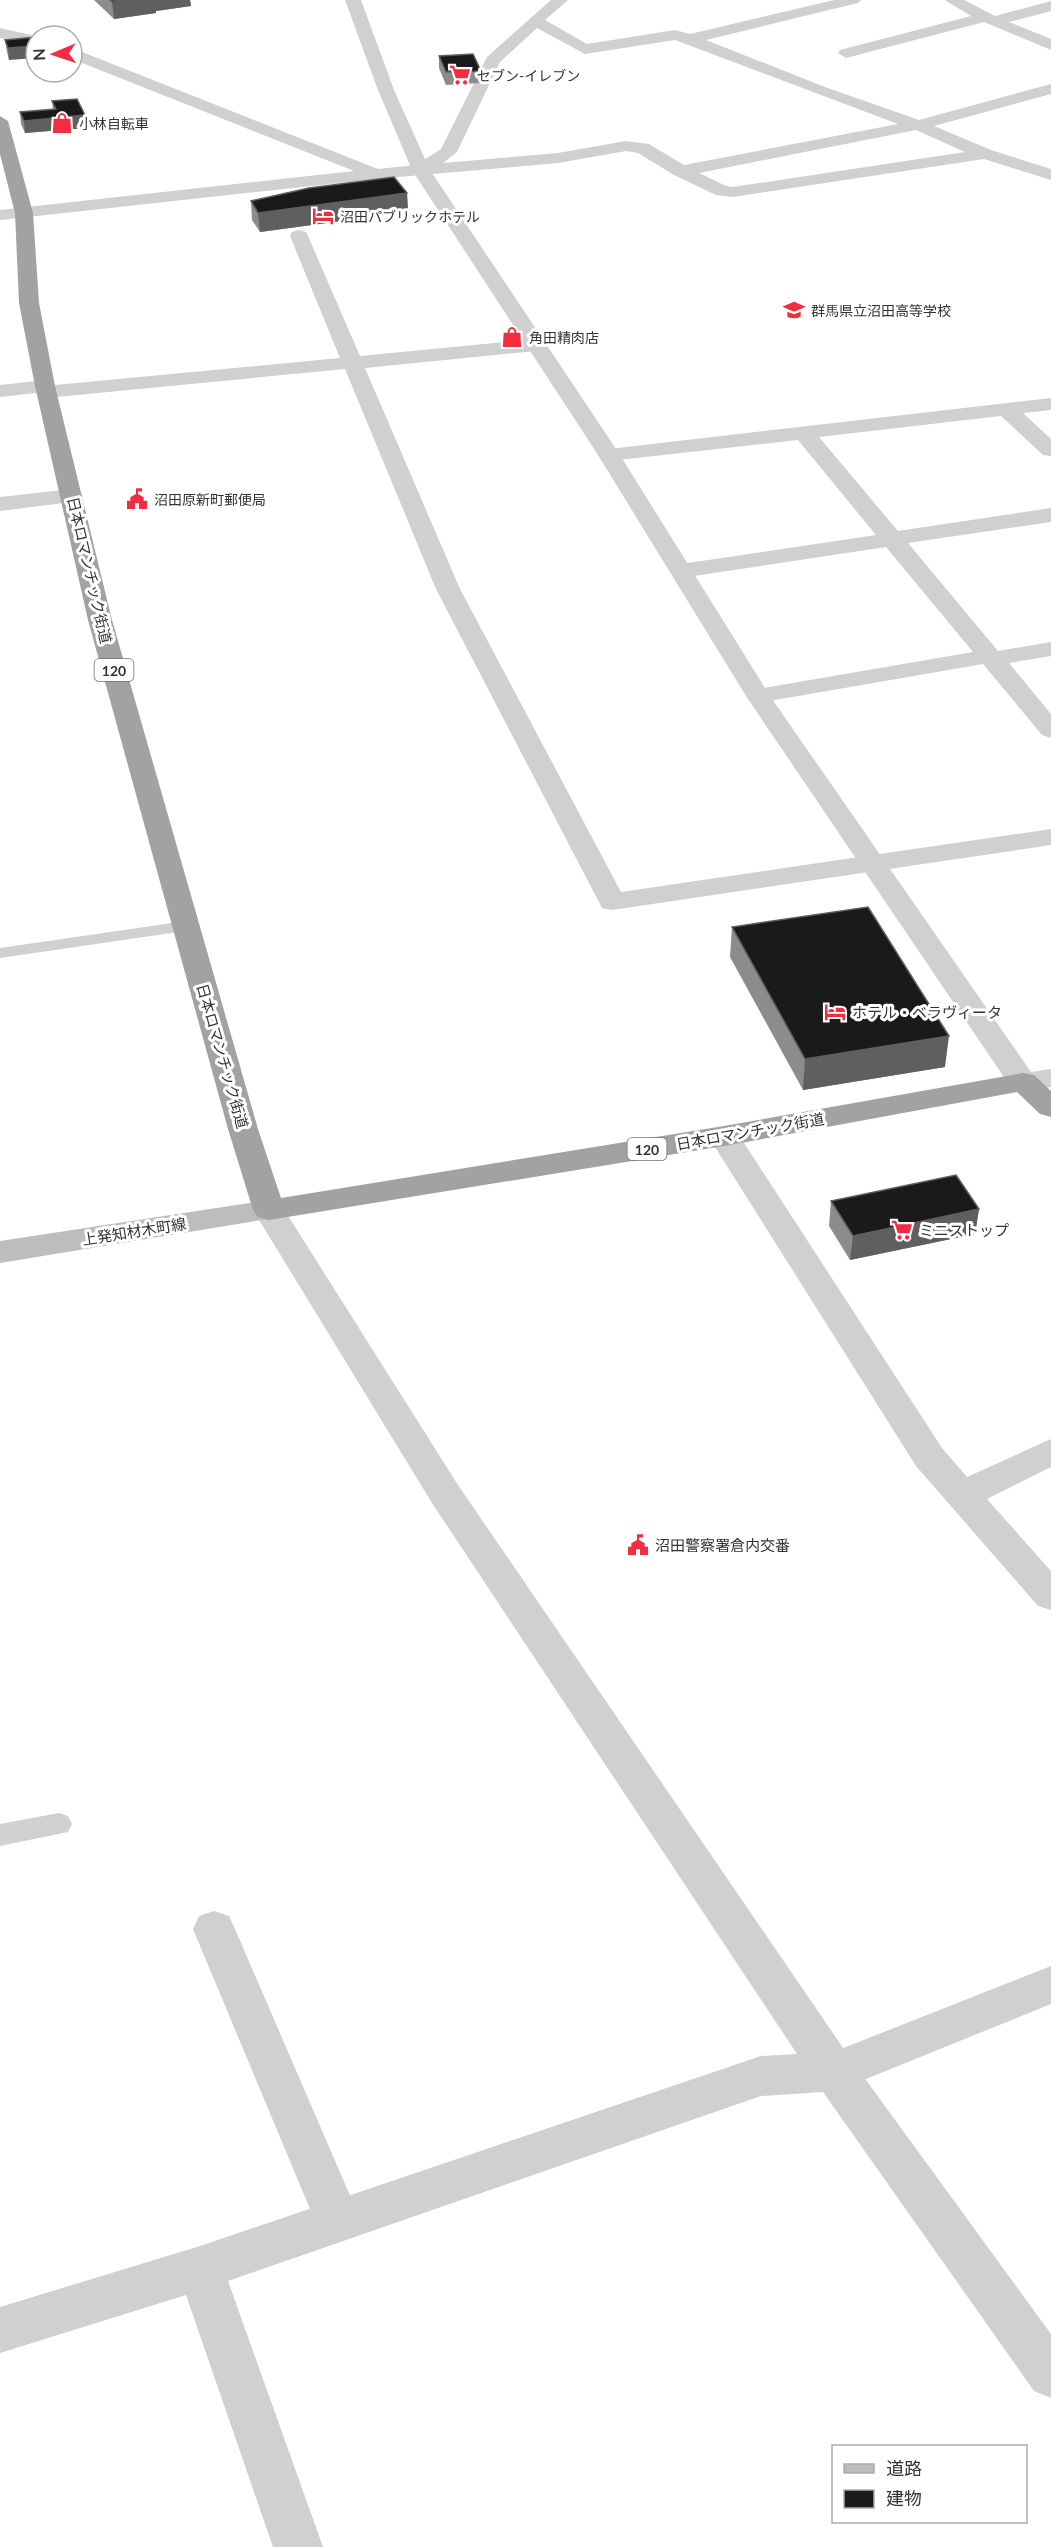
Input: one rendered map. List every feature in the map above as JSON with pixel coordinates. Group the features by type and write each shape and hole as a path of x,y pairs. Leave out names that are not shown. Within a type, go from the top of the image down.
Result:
{"highway":[{"name":"日本ロマンチック街道","path":"0,121 12,214 45,389 100,620 268,1210 724,1136 1037,1080"},
{"path":"1037,1080 1051,1107"}],"main road":[{"name":"上発知材木町線","path":"0,1252 268,1210"}],"street":[{"path":"353,0 386,90 421,170 609,455 758,696 870,862 1037,1080"},
{"path":"421,170 448,152 493,60 560,0"},
{"path":"690,39 853,0"},
{"path":"958,2 986,0"},
{"path":"958,2 989,19 1051,45"},
{"path":"846,53 1051,6"},
{"path":"537,22 585,49 675,35 690,39 819,90 918,125 985,154 1051,175"},
{"path":"0,33 24,38"},
{"path":"84,57 376,174"},
{"path":"680,171 918,125 1051,89"},
{"path":"12,214 376,174 558,158 626,146 643,148 680,171 722,191 734,192 985,154"},
{"path":"1019,164 1051,156"},
{"path":"299,236 448,590 612,902 1051,837"},
{"path":"0,391 354,363 536,345"},
{"path":"609,455 1051,404"},
{"path":"1005,408 1051,450"},
{"path":"803,432 1051,730"},
{"path":"0,504 72,496"},
{"path":"681,571 1051,515"},
{"path":"758,696 1051,649"},
{"path":"724,1136 928,1457 1051,1596"},
{"path":"268,1210 445,1494 834,2072 1051,2374"},
{"path":"962,1495 1051,1452"},
{"path":"214,1929 338,2221"},
{"path":"0,2330 200,2268 761,2076 834,2072 1051,1985"},
{"path":"200,2268 298,2547"}],"lane":[{"path":"0,953 186,926"},
{"path":"0,1835 59,1824"}],"building":[{"path":"24,38 24,47 8,48 5,40"},
{"path":"473,54 481,71 446,72 439,56"},
{"path":"77,99 85,115 24,121 20,112 56,109 52,101"},
{"path":"394,177 407,193 258,213 251,201 309,188"},
{"name":"ホテル・ベラヴィータ","path":"868,907 949,1036 805,1059 732,927"},
{"path":"956,1175 979,1209 853,1236 831,1201"}],"place":[{"name":"セブン-イレブン","path":"460,75"},
{"name":"小林自転車","path":"62,123"},
{"name":"沼田パブリックホテル","path":"323,216"},
{"name":"群馬県立沼田高等学校","path":"794,310"},
{"name":"角田精肉店","path":"512,337"},
{"name":"沼田原新町郵便局","path":"137,499"},
{"name":"ホテル・ベラヴィータ","path":"835,1012"},
{"name":"ミニストップ","path":"902,1230"},
{"name":"沼田警察署倉内交番","path":"638,1545"}]}
